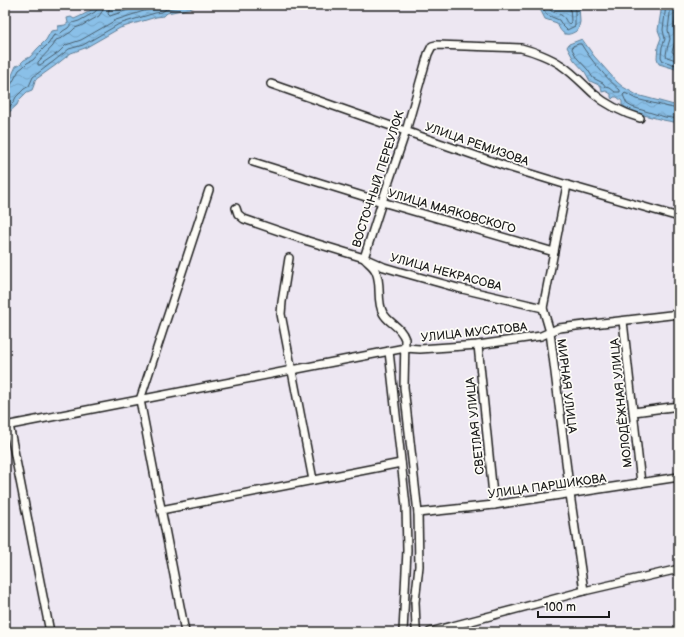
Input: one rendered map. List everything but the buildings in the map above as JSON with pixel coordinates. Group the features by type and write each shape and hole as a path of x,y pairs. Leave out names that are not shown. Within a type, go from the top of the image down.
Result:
{"street":[{"name":"ВОСТОЧНЫЙ ПЕРЕУЛОК","path":"417,632 415,602 419,566 418,514 404,387 403,373 405,339 402,333 387,319 382,312 376,271 364,258 406,131 428,54 432,46 436,45 521,48 532,51 560,64 594,94 609,104 640,118"},
{"name":"УЛИЦА РЕМИЗОВА","path":"271,84 508,167 679,217"},
{"name":"УЛИЦА МАЯКОВСКОГО","path":"253,162 382,202 554,252"},
{"name":"МИРНАЯ УЛИЦА","path":"567,185 543,308 550,332 570,494 584,591"},
{"path":"185,632 140,400 209,190"},
{"name":"УЛИЦА НЕКРАСОВА","path":"236,208 238,214 244,219 364,258 384,267 458,288 543,308"},
{"path":"289,258 281,314 313,480"},
{"name":"УЛИЦА МУСАТОВА","path":"7,425 405,348 420,349 478,345 541,336 559,328 679,314"},
{"name":"МОЛОДЁЖНАЯ УЛИЦА","path":"623,321 641,483"},
{"name":"СВЕТЛАЯ УЛИЦА","path":"478,345 494,505"},
{"path":"389,351 406,506 403,632"},
{"path":"634,412 679,406"},
{"path":"7,425 50,632"},
{"path":"161,510 401,463"},
{"name":"УЛИЦА ПАРШИКОВА","path":"418,514 494,505 679,477"},
{"path":"430,632 584,591 679,569"}],"water":[{"path":"96,5 197,5 192,8 167,13 164,16 120,28 85,48 71,53 35,80 32,90 27,92 19,100 17,105 5,116 5,88 16,66 30,57 46,40 51,31 58,30 58,26 68,23 67,18 77,18"},
{"path":"529,5 535,5 533,8"},
{"path":"535,5 579,5 580,22 578,30 571,34 563,33 557,23 545,19 541,11"},
{"path":"662,5 679,5 679,70 659,64 657,58 658,46 661,38 658,30"},
{"path":"582,39 594,56 623,87 637,95 674,105 679,104 679,123 636,113 622,105 622,101 617,97 612,99 611,94 606,91 602,92 601,86 590,81 585,72 574,60 567,47 569,44"}]}
